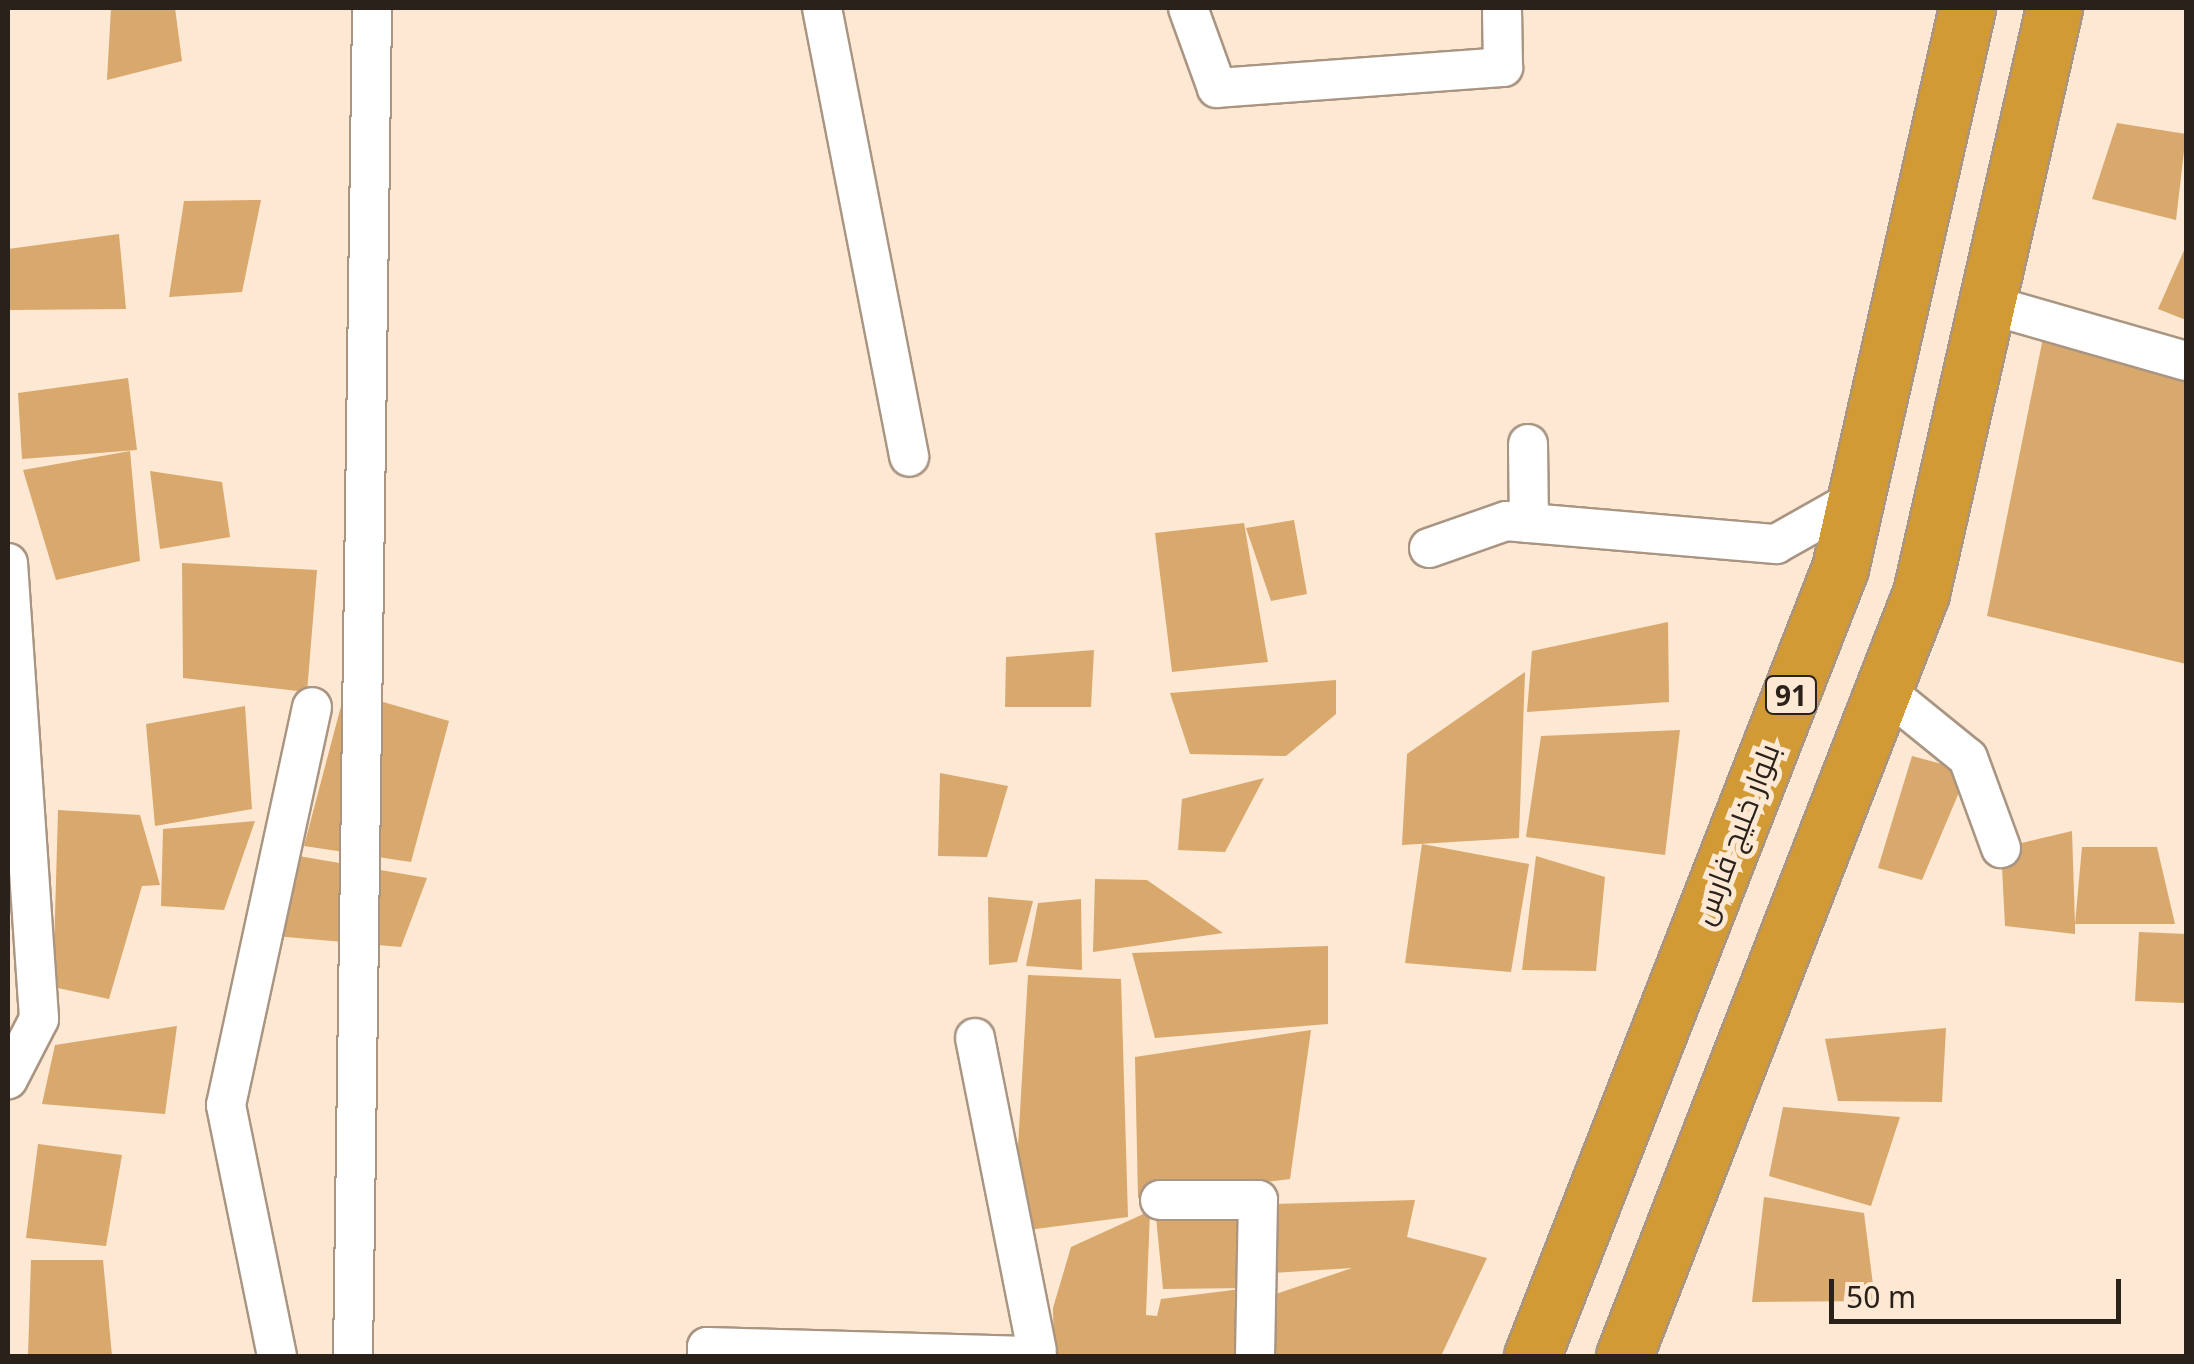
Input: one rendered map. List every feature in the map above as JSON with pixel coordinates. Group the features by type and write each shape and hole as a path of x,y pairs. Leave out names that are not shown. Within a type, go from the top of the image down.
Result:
{"highway":[{"name":"بلوار خلیج فارس","path":"1532,1356 1840,568 1967,8"},
{"path":"1625,1356 1922,593 2054,8"}],"street":[{"path":"353,1356 372,8"},
{"path":"822,8 909,457"},
{"path":"1188,8 1218,88 1503,67 1502,8"},
{"path":"1987,304 2186,361"},
{"path":"1528,444 1529,523"},
{"path":"1429,548 1506,521 1776,544 1856,498"},
{"path":"8,563 39,1020 8,1078"},
{"path":"1884,690 1968,758 2001,848"},
{"path":"277,1356 226,1104 312,707"},
{"path":"707,1356 707,1347 1037,1353 975,1038"},
{"path":"1160,1200 1258,1200 1256,1356"}],"building":[{"path":"111,8 175,8 182,61 107,80"},
{"path":"2117,123 2186,134 2176,220 2092,199"},
{"path":"261,200 242,292 169,297 184,201"},
{"path":"119,234 126,309 10,310 8,249"},
{"path":"2186,246 2186,320 2158,309"},
{"path":"2048,313 2186,351 2186,664 1987,616"},
{"path":"128,378 137,450 22,459 18,393"},
{"path":"130,451 140,561 56,580 23,470"},
{"path":"150,471 222,482 230,537 160,549"},
{"path":"1294,520 1307,594 1271,601 1246,528"},
{"path":"1244,523 1268,662 1172,672 1155,533"},
{"path":"182,563 317,570 307,692 183,678"},
{"path":"1668,622 1669,702 1527,712 1532,651"},
{"path":"1094,650 1091,707 1005,707 1006,657"},
{"path":"1525,672 1519,838 1402,845 1407,754"},
{"path":"1336,680 1336,714 1286,756 1190,754 1170,693"},
{"path":"345,691 449,721 411,862 304,846"},
{"path":"245,706 252,809 155,826 146,724"},
{"path":"1680,730 1665,855 1526,837 1541,736"},
{"path":"1912,756 1968,771 1922,880 1878,868"},
{"path":"940,773 1008,786 987,857 938,856"},
{"path":"1264,778 1225,852 1178,850 1182,799"},
{"path":"58,810 140,815 160,885 142,886 109,999 53,987"},
{"path":"255,821 224,910 161,906 163,829"},
{"path":"2072,831 2075,934 2005,926 2001,848"},
{"path":"1422,844 1529,864 1511,972 1405,963"},
{"path":"2082,847 2157,847 2175,924 2075,924"},
{"path":"281,853 427,878 401,947 263,935"},
{"path":"1536,856 1605,877 1596,971 1522,970"},
{"path":"1095,879 1147,880 1223,933 1093,952"},
{"path":"988,897 1033,901 1017,962 989,965"},
{"path":"1081,899 1082,970 1026,966 1038,903"},
{"path":"2139,932 2186,934 2186,1003 2135,1001"},
{"path":"1328,946 1328,1024 1155,1038 1132,953"},
{"path":"1028,975 1121,979 1128,1217 1013,1232"},
{"path":"177,1026 165,1114 42,1104 55,1045"},
{"path":"1946,1028 1942,1102 1838,1101 1825,1039"},
{"path":"1311,1030 1290,1179 1138,1198 1135,1057"},
{"path":"1783,1107 1900,1117 1871,1206 1769,1176"},
{"path":"38,1144 122,1155 106,1246 26,1238"},
{"path":"1764,1197 1864,1213 1875,1301 1752,1302"},
{"path":"1415,1200 1407,1237 1487,1258 1441,1356 1275,1356 1276,1294 1352,1268 1272,1273 1274,1204"},
{"path":"1150,1211 1146,1315 1157,1316 1161,1299 1249,1288 1245,1356 1054,1356 1053,1308 1071,1247"},
{"path":"1257,1213 1249,1288 1163,1289 1156,1217"},
{"path":"31,1260 103,1260 112,1356 28,1356"}]}
